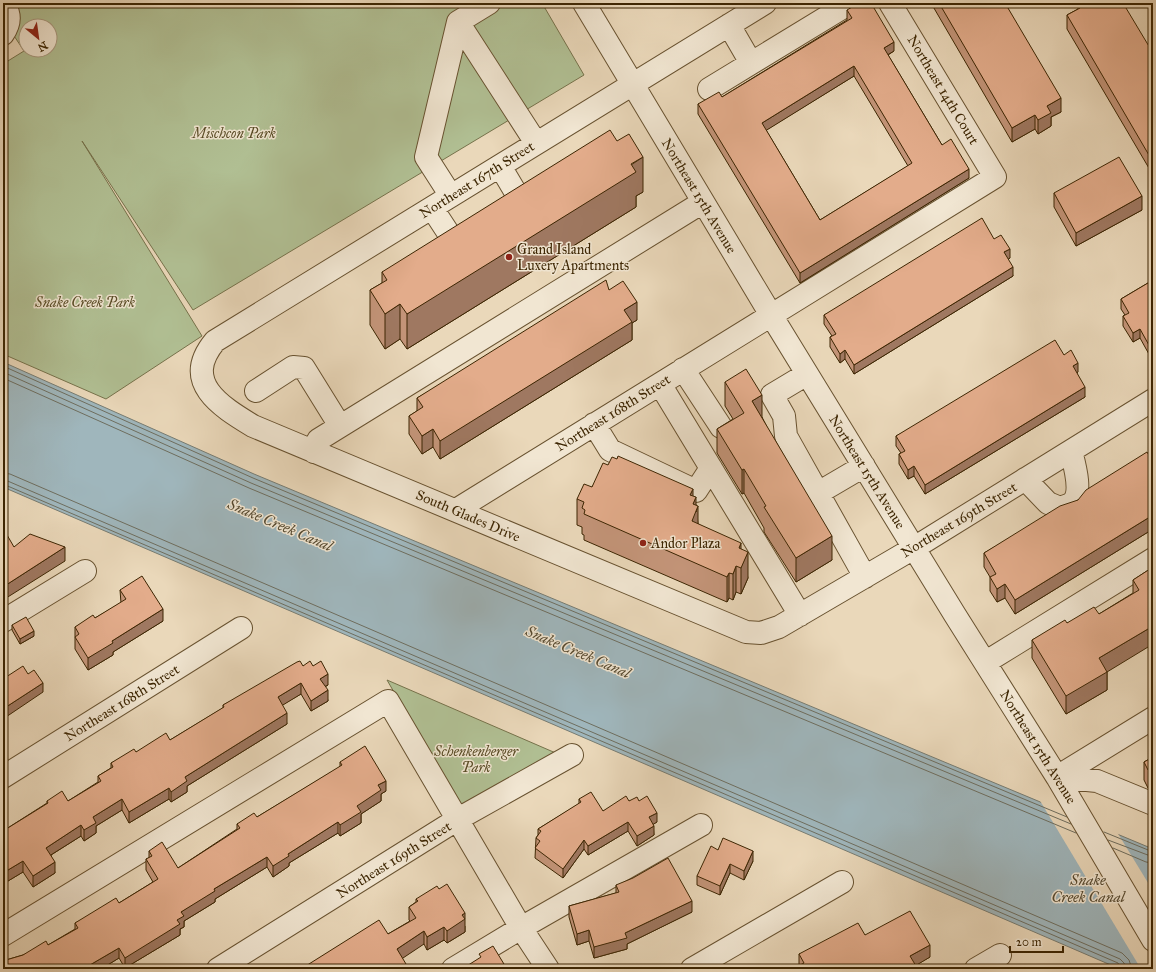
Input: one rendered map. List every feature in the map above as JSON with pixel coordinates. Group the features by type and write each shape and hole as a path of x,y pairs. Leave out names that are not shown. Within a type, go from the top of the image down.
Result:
{"street":[{"path":"3,3 7,8 9,17 8,26 3,34"},
{"path":"451,196 426,157 458,22 489,3"},
{"name":"Northeast 15th Avenue","path":"584,3 770,315 1057,777 1153,940"},
{"name":"Northeast 167th Street","path":"201,367 206,353 215,341 765,3"},
{"path":"709,89 850,3"},
{"name":"Northeast 14th Court","path":"890,3 995,177"},
{"path":"458,22 536,143"},
{"path":"729,25 751,63"},
{"path":"432,208 449,234 457,240 489,227 515,206 516,193 500,166"},
{"name":"Northeast 168th Street","path":"456,510 995,177"},
{"path":"314,452 318,440 703,202"},
{"name":"South Glades Drive","path":"201,367 202,379 210,393 232,414 253,426 746,632 761,633"},
{"path":"256,391 293,367 304,368 340,426"},
{"path":"683,369 721,427"},
{"path":"807,374 772,395 784,416 786,436 864,577"},
{"path":"660,384 800,615"},
{"name":"Northeast 169th Street","path":"761,633 779,627 914,548 1153,400"},
{"path":"594,424 610,450 696,491 711,468"},
{"path":"1025,479 1048,503 1060,508 1072,503 1076,495 1077,487 1071,451"},
{"path":"818,493 864,466"},
{"path":"986,662 1153,559"},
{"path":"3,621 85,571"},
{"name":"Northeast 168th Street","path":"3,777 241,628"},
{"path":"3,935 388,700 521,928 548,969"},
{"path":"1057,777 1153,718"},
{"name":"Northeast 169th Street","path":"218,969 458,819 572,755"},
{"path":"1057,777 1097,781 1153,804"},
{"path":"453,969 521,928 701,826"},
{"path":"692,969 842,882"},
{"path":"976,969 1000,955"}],"green space":[{"name":"Mischcon Park","path":"3,3 542,3 584,75 193,310 82,141 202,336 106,399 3,354 3,64 18,55 18,58 58,58 58,18 18,18 18,42 3,19"},
{"name":"Schenkenberger Park","path":"387,680 558,754 462,810"}],"water":[{"name":"Snake Creek Canal","path":"3,362 254,474 1153,849 1153,969 1120,969 3,487"}],"pier":[{"path":"1039,799 1117,832 1153,891 1153,969 1141,969"}],"building":[{"path":"859,3 871,3 894,42 884,48 942,145 951,139 969,169 800,273 698,104 719,92 722,97 852,18 847,10","holes":["854,66 912,163 820,220 762,123"]},
{"path":"939,3 1005,3 1061,98 1047,106 1051,113 1038,120 1035,115 1012,128"},
{"path":"1079,3 1123,3 1153,53 1153,162 1067,15 1080,8"},
{"path":"610,130 617,141 629,134 643,157 631,164 636,172 407,314 400,304 385,314 370,290 387,280 382,272"},
{"path":"1119,157 1142,196 1076,233 1054,193"},
{"path":"982,218 994,239 1001,235 1010,249 1004,252 1013,267 854,365 845,350 840,354 830,337 836,334 824,315"},
{"path":"606,280 609,290 623,281 637,302 624,310 632,322 440,441 433,429 422,436 409,416 423,407 417,398"},
{"path":"1153,280 1153,345 1150,347 1140,329 1133,333 1123,316 1129,313 1121,299"},
{"path":"1055,340 1064,355 1071,350 1078,363 1073,366 1085,387 925,485 914,466 908,470 899,454 905,451 896,436"},
{"path":"746,369 762,395 752,401 832,536 796,558 764,507 766,506 744,469 742,470 717,429 744,413 725,382"},
{"path":"1147,452 1153,462 1153,515 1015,600 1005,584 997,589 990,577 996,574 984,553 1060,506 1078,500 1086,490"},
{"path":"618,456 693,489 690,495 696,497 693,504 698,506 692,521 741,543 739,548 748,552 741,568 736,566 733,574 729,573 727,577 584,514 585,510 582,508 584,502 577,499 584,484 592,487 603,463 608,465 612,457 617,459"},
{"path":"3,528 14,547 30,534 65,547 3,587"},
{"path":"1153,567 1153,626 1099,658 1107,672 1066,696 1032,640 1065,620 1067,623 1094,607 1099,614 1139,590 1133,580"},
{"path":"142,576 163,609 88,658 75,637 79,634 75,627 93,615 95,618 126,599 120,590"},
{"path":"26,617 34,631 20,639 12,625"},
{"path":"300,661 303,666 310,661 313,666 321,661 328,674 320,679 328,690 311,701 301,683 278,697 287,713 185,777 187,781 171,792 169,788 129,812 122,799 93,817 96,823 84,830 81,825 46,848 55,862 33,876 23,861 3,873 3,831 48,803 47,801 62,791 68,801 101,781 98,776 113,767 111,763 134,749 136,752 166,733 170,740 224,707 223,705"},
{"path":"23,666 28,674 34,670 43,683 3,709 3,679"},
{"path":"365,746 386,781 378,785 381,790 357,806 361,812 340,825 338,822 288,854 289,856 273,866 267,857 214,889 215,891 181,912 184,916 177,920 180,924 125,958 119,948 83,969 8,969 6,960 23,955 46,941 48,945 78,928 75,923 116,898 119,903 158,879 146,859 152,856 149,851 162,842 178,868 240,828 237,824 254,813 257,817 342,765 340,762"},
{"path":"1153,757 1153,772 1148,770 1144,762"},
{"path":"591,792 603,811 626,796 629,801 637,797 639,801 647,796 657,813 649,817 654,826 637,836 628,822 588,846 584,840 563,869 535,848 540,841 536,838 541,831 538,829 581,802 579,799"},
{"path":"723,838 753,851 744,871 730,864 720,886 697,876 711,846 718,850"},
{"path":"668,858 692,901 625,933 627,938 594,947 589,930 577,934 569,906 619,892 616,885 633,878"},
{"path":"447,884 465,913 462,915 465,919 447,931 444,927 427,937 424,931 397,949 409,969 301,969 379,920 388,934 416,918 409,907 418,901 416,899 437,886 439,889"},
{"path":"910,911 930,945 910,956 916,966 912,969 792,969 804,963 799,954 858,923 865,935"},
{"path":"493,946 507,969 462,969 481,957 479,954"}],"place":[{"name":"Grand Island Luxery Apartments","path":"509,257"},
{"name":"Andor Plaza","path":"643,543"}],"park label":[{"name":"Snake Creek Park","path":"85,302"}]}
